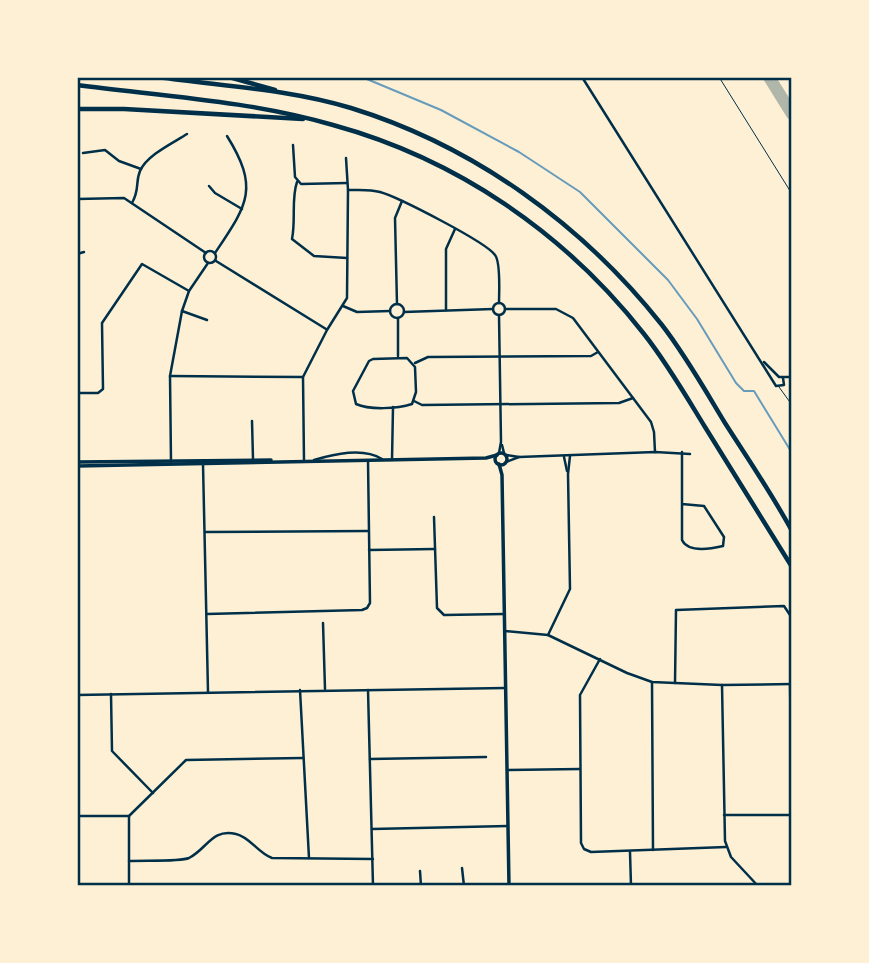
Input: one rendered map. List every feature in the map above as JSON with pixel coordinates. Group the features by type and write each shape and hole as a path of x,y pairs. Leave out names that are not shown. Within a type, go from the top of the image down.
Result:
{"highway":[{"path":"158,77 296,96"},
{"path":"229,77 348,107 424,135 508,182 565,225 614,270 663,326 791,528"},
{"path":"77,85 276,111 317,120 398,147 477,186 530,222 585,268 614,298 658,353 792,567"},
{"path":"77,109 173,111 317,120"}],"street":[{"path":"582,77 779,387 784,385 783,378"},
{"path":"132,203 138,192 141,169 187,134"},
{"path":"216,261 215,253 242,209 247,183 245,169 227,136"},
{"path":"293,145 295,177 298,182 347,183"},
{"path":"83,153 105,150 119,161 141,169"},
{"path":"303,461 303,377 347,298 346,158"},
{"path":"298,182 295,189 292,239 314,256 347,258"},
{"path":"209,186 215,193 242,209"},
{"path":"348,190 369,190 402,201 455,229 496,256 499,303 505,309 556,309 573,318 653,426 655,452"},
{"path":"77,199 124,198 206,253 215,253"},
{"path":"397,304 395,218 402,201"},
{"path":"446,310 446,249 455,229"},
{"path":"77,254 84,252"},
{"path":"206,253 204,258 208,263"},
{"path":"171,463 170,376 182,311 189,292 208,263 216,261 327,330"},
{"path":"77,393 98,393 103,389 102,323 142,264 189,292"},
{"path":"493,309 494,305 499,303"},
{"path":"390,312 393,305 397,304"},
{"path":"397,304 401,305 404,312"},
{"path":"343,306 357,312 390,312"},
{"path":"398,358 398,318 404,312 493,309"},
{"path":"493,309 495,314 499,315"},
{"path":"499,315 504,313 505,309"},
{"path":"182,311 207,320"},
{"path":"390,312 398,318"},
{"path":"499,315 501,442 505,463 502,475 509,886"},
{"path":"414,363 428,357 591,356 598,352"},
{"path":"414,363 409,359 398,358 369,361 352,396 356,404 362,407 408,406 414,401"},
{"path":"761,360 773,373 783,378 791,377"},
{"path":"414,363 414,401"},
{"path":"170,376 303,377"},
{"path":"414,401 422,405 619,403 633,398"},
{"path":"393,407 393,460"},
{"path":"252,421 253,461"},
{"path":"77,464 486,458 502,454 519,457 655,452 690,454"},
{"path":"314,460 331,454 371,453 383,460"},
{"path":"682,453 682,504 682,540 685,546 690,548 723,546 724,537 704,506 682,504"},
{"path":"502,454 498,463 502,475"},
{"path":"548,635 570,589 570,456"},
{"path":"486,458 505,463 519,457"},
{"path":"564,457 568,474"},
{"path":"207,614 367,608 370,603 368,460"},
{"path":"203,463 208,692"},
{"path":"434,517 439,612 444,615 505,614"},
{"path":"205,531 368,531"},
{"path":"369,550 435,549"},
{"path":"675,683 676,610 784,606 792,618"},
{"path":"323,623 325,689"},
{"path":"505,631 548,635 652,682 791,684 792,815 724,814"},
{"path":"600,659 580,695 583,849 591,852 630,852 726,847"},
{"path":"652,682 653,851"},
{"path":"722,685 726,847 731,857 758,886"},
{"path":"77,695 368,688 505,688"},
{"path":"368,688 373,886"},
{"path":"300,690 309,858"},
{"path":"111,693 112,751 153,793"},
{"path":"370,759 486,757"},
{"path":"77,816 129,816 186,760 303,758"},
{"path":"507,770 580,769"},
{"path":"129,816 129,886"},
{"path":"372,829 508,826"},
{"path":"129,861 189,858 214,836 230,833 239,834 272,858 373,859"},
{"path":"630,852 631,886"},
{"path":"462,868 464,886"},
{"path":"420,871 421,886"}],"lane":[{"path":"719,77 792,194"},
{"path":"779,387 792,405"}],"waterway":[{"path":"362,77 441,110 519,152 580,192 668,280 697,319 736,383 744,391 754,391 792,453"}],"taxiway":[{"path":"769,77 792,114"}]}
